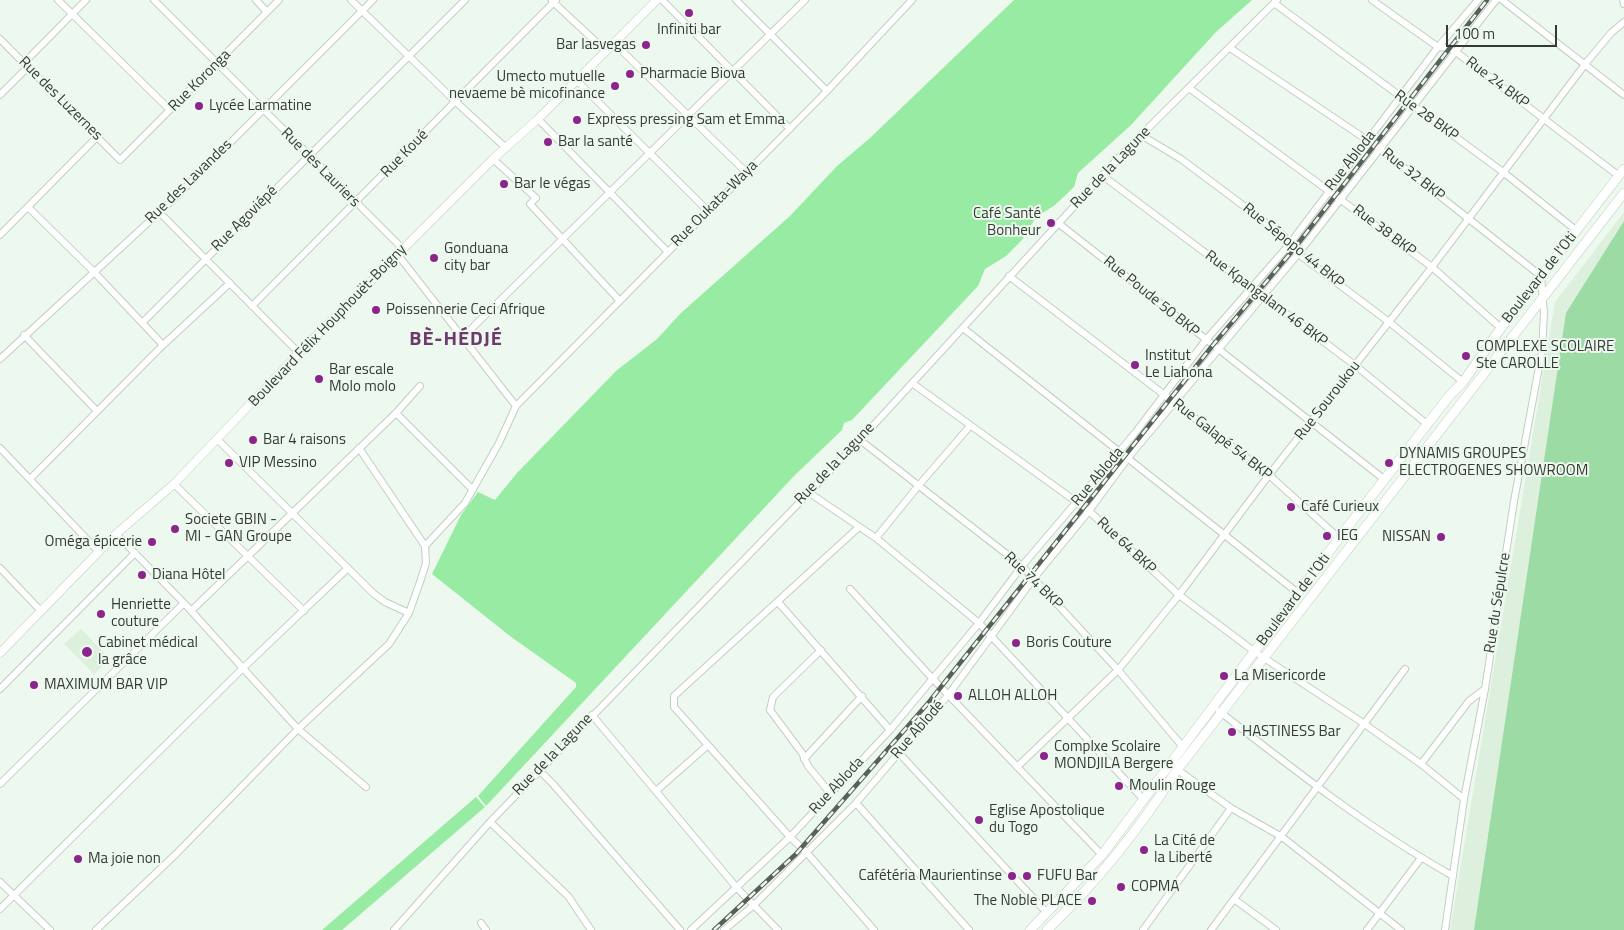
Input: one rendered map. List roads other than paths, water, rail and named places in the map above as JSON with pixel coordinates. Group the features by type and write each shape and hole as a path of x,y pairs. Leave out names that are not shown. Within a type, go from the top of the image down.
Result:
{"main road":[{"name":"Boulevard de l'Oti","path":"1047,930 1087,889 1153,808 1183,747 1298,593 1450,395 1463,382 1501,328 1621,172"},
{"name":"Boulevard de l'Oti","path":"1030,930 1102,855 1144,800 1222,713 1624,193"},
{"path":"1078,882 1087,889"}],"street":[{"path":"58,0 170,110"},
{"path":"0,95 86,0"},
{"name":"Rue des Lauriers","path":"154,0 356,204 400,252 461,339 516,406"},
{"path":"256,0 267,12"},
{"name":"Rue Koronga","path":"120,160 218,64 279,0"},
{"path":"351,0 506,148"},
{"name":"Rue des Lavandes","path":"0,359 159,212 374,0"},
{"name":"Rue Agoviépé","path":"142,323 465,0"},
{"name":"Boulevard Félix Houphouët-Boigny","path":"0,652 116,534 174,484 218,440 299,353 493,158 538,119 657,0"},
{"path":"662,0 790,129"},
{"path":"736,0 826,91"},
{"path":"461,339 805,0"},
{"name":"Rue Oukata-Waya","path":"425,546 452,519 473,490 499,443 516,406 667,251 790,129 912,0"},
{"name":"Rue 24 BKP","path":"1372,0 1438,47 1449,48 1456,52 1543,118 1621,172"},
{"name":"Rue Abloda","path":"692,930 790,837 890,730 979,623 1022,566 1120,452 1205,341 1288,246 1328,190 1438,47 1478,0"},
{"name":"Rue Ablodé","path":"724,930 754,905 856,803 949,694 1034,578 1089,511 1128,458 1261,296 1298,254 1496,0"},
{"path":"1502,0 1586,63 1624,95"},
{"path":"1623,0 1624,4"},
{"path":"554,1 606,51"},
{"name":"Rue Koué","path":"252,306 356,204 554,1"},
{"name":"Rue de la Lagune","path":"394,930 539,770 860,440 1009,276 1141,135 1275,2"},
{"name":"Rue 28 BKP","path":"1275,2 1400,98 1413,105 1503,172 1577,231"},
{"name":"Rue Souroukou","path":"1017,767 1118,670 1179,595 1269,475 1356,366 1543,118 1610,33 1624,22"},
{"name":"Rue des Luzernes","path":"0,39 120,160"},
{"path":"614,43 689,114 747,173"},
{"name":"Rue 32 BKP","path":"1230,48 1379,148 1541,276"},
{"path":"576,80 708,211"},
{"name":"Rue 38 BKP","path":"1189,88 1432,267 1501,328"},
{"path":"538,119 667,251"},
{"name":"Rue Sépopo 44 BKP","path":"1141,135 1181,159 1284,236 1288,246 1389,322 1463,382"},
{"path":"0,235 97,137"},
{"path":"493,158 536,198 530,204 619,300"},
{"name":"Rue Kpangalam 46 BKP","path":"1103,176 1356,366 1428,425"},
{"path":"28,207 95,273 163,345"},
{"path":"159,212 299,353"},
{"name":"Rue Poude 50 BKP","path":"1058,223 1205,341 1219,348 1385,480"},
{"name":"Rue Galapé 54 BKP","path":"1009,276 1027,292 1269,475 1340,539"},
{"name":"Rue du Sépulcre","path":"1445,930 1464,799 1485,689 1514,500 1542,351 1544,327 1541,276"},
{"path":"30,479 163,345 230,283"},
{"path":"962,328 1298,593"},
{"path":"24,335 97,411"},
{"name":"Rue 64 BKP","path":"912,383 1089,511 1179,595 1265,659 1363,723 1421,764 1464,799"},
{"path":"191,611 396,413 420,386"},
{"path":"396,413 473,490"},
{"path":"876,538 918,484 970,426"},
{"path":"218,440 380,600 409,612"},
{"name":"Rue 74 BKP","path":"860,440 1022,566 1118,670 1183,747"},
{"path":"0,448 99,552"},
{"path":"96,930 176,854 298,729 389,644 409,612 426,563 425,546 359,448"},
{"path":"174,484 304,611"},
{"path":"808,492 876,538 979,623 1144,800"},
{"path":"859,527 674,696 674,707 790,837 807,853 874,930"},
{"path":"116,534 184,603 298,729 366,787"},
{"path":"0,689 136,553"},
{"path":"0,568 41,611"},
{"path":"0,909 242,669 348,568"},
{"path":"850,589 933,679 1102,855"},
{"path":"778,602 890,730"},
{"path":"0,784 184,603"},
{"path":"821,650 773,697 770,703 772,716 830,793"},
{"path":"1211,930 1282,837 1363,723 1405,670"},
{"path":"1421,764 1469,701 1485,689"},
{"path":"804,759 862,696"},
{"path":"1214,707 1318,786 1421,858 1453,876"},
{"path":"592,715 737,888 778,930"},
{"path":"656,791 708,745"},
{"path":"899,753 1047,913"},
{"path":"1174,767 1231,808 1282,837 1401,930"},
{"path":"539,770 680,930"},
{"path":"856,803 969,930"},
{"path":"1143,930 1231,808"},
{"path":"490,822 568,896 591,930"},
{"path":"1367,930 1421,858"},
{"path":"0,882 50,930"},
{"path":"1234,899 1276,930"},
{"path":"481,923 486,930"}],"railway":[{"path":"714,930 796,854 929,702 1213,345 1293,250 1487,0"}],"place":[{"name":"Infiniti bar","path":"689,13"},
{"name":"Bar lasvegas","path":"646,45"},
{"name":"Pharmacie Biova","path":"630,74"},
{"name":"Umecto mutuelle nevaeme bè micofinance","path":"615,86"},
{"name":"Lycée Larmatine","path":"199,106"},
{"name":"Express pressing Sam et Emma","path":"577,120"},
{"name":"Bar la santé","path":"548,142"},
{"name":"Bar le végas","path":"504,184"},
{"name":"Café Santé Bonheur","path":"1051,223"},
{"name":"Gonduana city bar","path":"434,258"},
{"name":"Poissennerie Ceci Afrique","path":"376,310"},
{"name":"COMPLEXE SCOLAIRE Ste CAROLLE","path":"1466,356"},
{"name":"Institut Le Liahona","path":"1135,365"},
{"name":"Bar escale Molo molo","path":"319,379"},
{"name":"Bar 4 raisons","path":"253,440"},
{"name":"VIP Messino","path":"229,463"},
{"name":"DYNAMIS GROUPES ELECTROGENES SHOWROOM","path":"1389,463"},
{"name":"Café Curieux","path":"1291,507"},
{"name":"Societe GBIN - MI - GAN Groupe","path":"175,529"},
{"name":"IEG","path":"1327,536"},
{"name":"NISSAN","path":"1441,537"},
{"name":"Oméga épicerie","path":"152,542"},
{"name":"Diana Hôtel","path":"142,575"},
{"name":"Henriette couture","path":"101,614"},
{"name":"Boris Couture","path":"1016,643"},
{"name":"Cabinet médical la grâce","path":"87,652"},
{"name":"La Misericorde","path":"1224,676"},
{"name":"MAXIMUM BAR VIP","path":"34,685"},
{"name":"ALLOH ALLOH","path":"958,696"},
{"name":"HASTINESS Bar","path":"1232,732"},
{"name":"Complxe Scolaire MONDJILA Bergere","path":"1044,756"},
{"name":"Moulin Rouge","path":"1119,786"},
{"name":"Eglise Apostolique du Togo","path":"979,820"},
{"name":"La Cité de la Liberté","path":"1144,850"},
{"name":"Ma joie non","path":"78,859"},
{"name":"Cafétéria Maurientinse","path":"1012,876"},
{"name":"FUFU Bar","path":"1027,876"},
{"name":"COPMA","path":"1121,887"},
{"name":"The Noble PLACE","path":"1092,901"}],"district":[{"name":"BÈ-HÉDJÉ","path":"456,340"}]}
